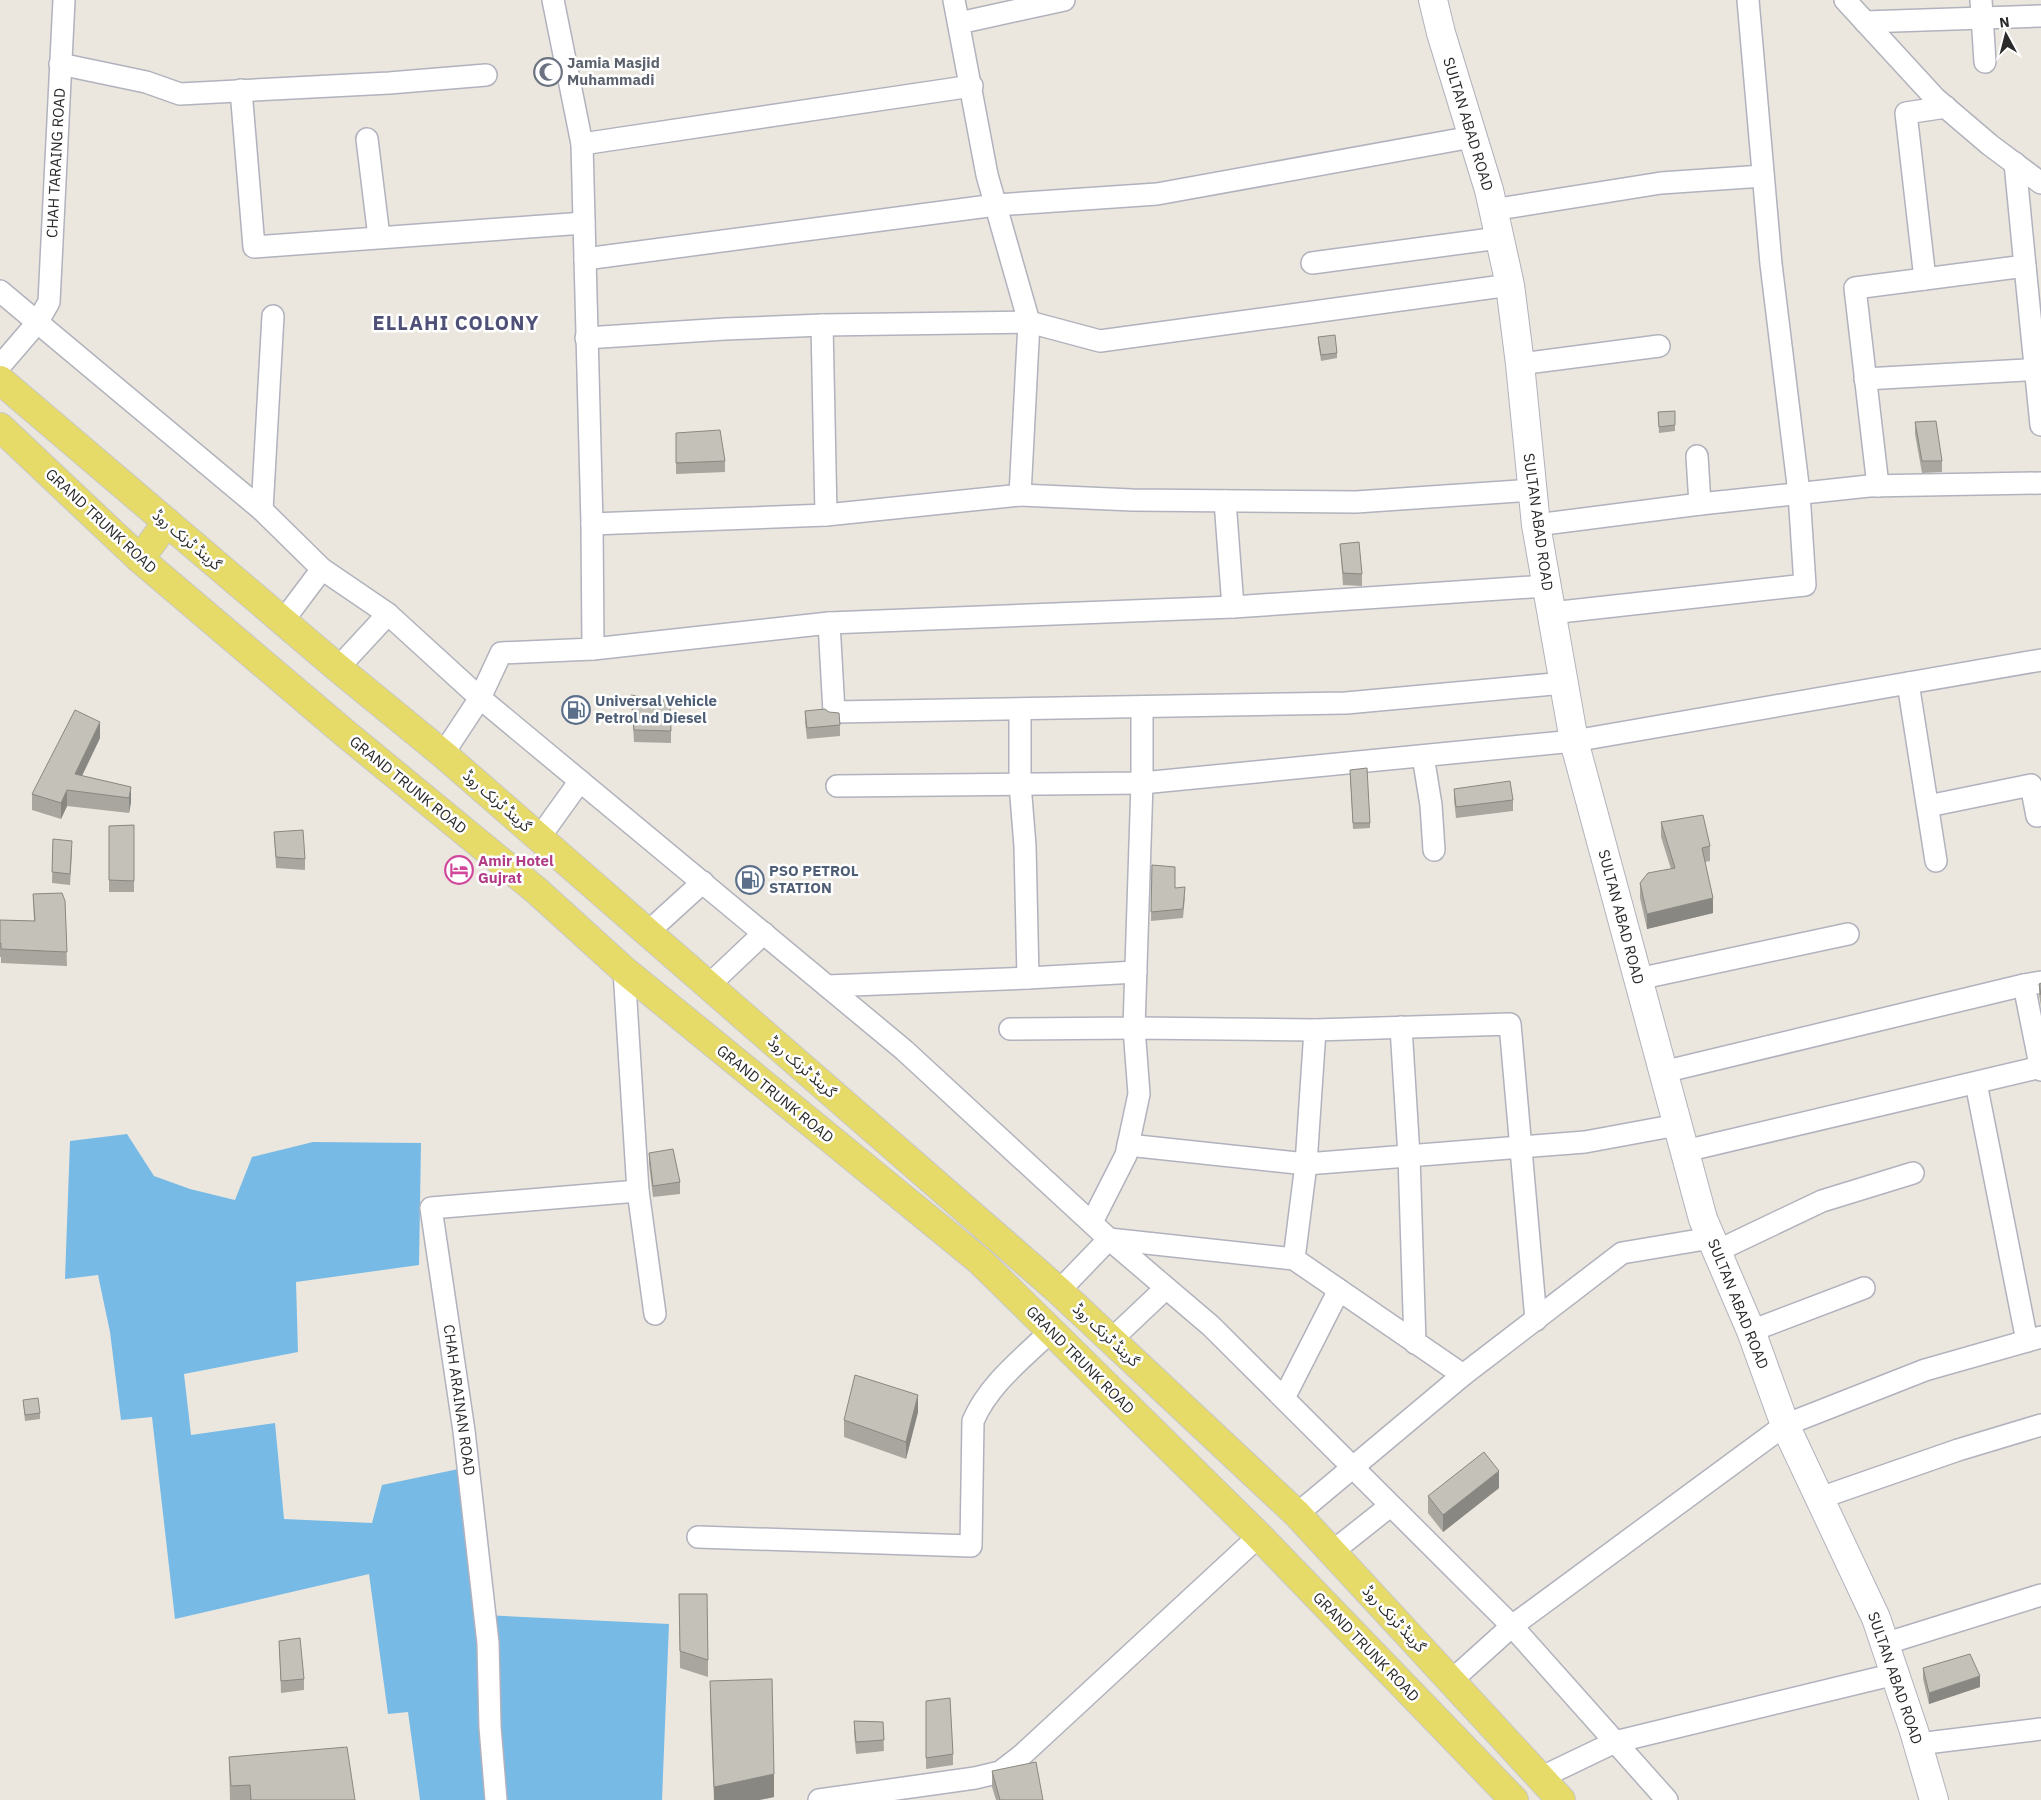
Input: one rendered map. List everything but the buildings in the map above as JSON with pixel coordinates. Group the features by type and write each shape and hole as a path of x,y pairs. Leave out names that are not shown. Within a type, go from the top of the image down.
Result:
{"main road":[{"name":"گرینڈ ٹرنک روڈ","path":"0,380 338,668 443,754 1059,1291 1297,1514 1561,1800"},
{"name":"GRAND TRUNK ROAD","path":"0,427 140,559 346,734 537,891 624,970 980,1261 1259,1536 1514,1800"},
{"path":"140,559 166,522"},
{"path":"1092,1371 1114,1343"}],"street":[{"name":"CHAH TARAING ROAD","path":"0,366 37,324 49,302 64,0"},
{"path":"553,0 582,144 592,524 593,648"},
{"path":"954,0 988,175 1029,322 1020,494"},
{"path":"959,23 1064,0"},
{"name":"SULTAN ABAD ROAD","path":"1433,0 1441,33 1489,190 1510,285 1536,525 1574,741 1703,1219 1751,1331 1786,1425 1876,1618 1918,1744 1934,1800"},
{"path":"1551,613 1805,585 1799,493 1771,264 1748,0"},
{"path":"1845,0 1936,99 1990,145 2041,183"},
{"path":"1865,22 1981,10 2041,16"},
{"path":"1981,10 1985,62"},
{"path":"60,64 146,82 180,94 389,83 486,75"},
{"path":"582,144 972,86"},
{"path":"241,90 254,247 584,223"},
{"path":"1925,279 1906,113 1946,107"},
{"path":"585,259 996,205 1157,194 1472,137"},
{"path":"367,139 379,237"},
{"path":"2015,163 2038,369 2041,425"},
{"path":"1492,210 1661,183 1763,176"},
{"path":"1312,263 1499,238"},
{"path":"1878,486 1855,288 2025,266"},
{"path":"586,338 822,325 1029,322 1100,341 1510,285"},
{"path":"0,291 37,324 262,510 322,569 388,614 480,698 904,1050 1109,1239 1211,1326 1352,1469 1512,1626 1667,1800"},
{"path":"262,510 273,316"},
{"path":"822,325 826,515"},
{"path":"1520,364 1659,346"},
{"path":"1865,379 2038,369"},
{"path":"1697,456 1700,504"},
{"path":"1536,525 1700,504 1878,486 2041,483"},
{"path":"592,524 826,515 1020,494 1132,500 1356,502 1532,490"},
{"path":"1225,501 1233,608"},
{"path":"283,621 322,569"},
{"path":"443,754 480,698 501,653 593,648 829,623 1233,608 1546,586"},
{"path":"338,668 388,614"},
{"path":"829,623 834,712 1346,703 1564,683"},
{"path":"837,786 1142,783 1574,741 2041,660"},
{"path":"1908,683 1936,861"},
{"path":"1092,1222 1126,1155 1139,1094 1134,1028 1142,783 1142,707"},
{"path":"1020,710 1020,784 1026,846 1028,978"},
{"path":"1423,756 1431,805 1434,850"},
{"path":"539,838 580,781"},
{"path":"1928,806 2031,785 2037,816 2041,815"},
{"path":"648,932 703,882"},
{"path":"709,985 764,932"},
{"path":"1638,979 1848,934"},
{"path":"624,970 638,1192 655,1314"},
{"path":"826,986 1136,972"},
{"path":"1663,1072 2032,984 2041,1068 1685,1151"},
{"path":"1010,1029 1315,1030 1510,1024 1536,1320"},
{"path":"1401,1027 1409,1156 1415,1342"},
{"path":"1294,1259 1306,1164 1315,1030"},
{"path":"1451,1681 1512,1626 1786,1425 1925,1370 2034,1339 1976,1082"},
{"path":"1128,1145 1306,1164 1585,1142 1678,1125"},
{"path":"1297,1514 1463,1375 1622,1253 1714,1244 1822,1201 1913,1173"},
{"name":"CHAH ARAINAN ROAD","path":"496,1800 490,1727 488,1643 485,1615 464,1430 431,1208 638,1192"},
{"path":"1059,1291 1109,1239"},
{"path":"1109,1239 1294,1259 1463,1375"},
{"path":"1114,1343 1166,1288"},
{"path":"1751,1331 1864,1288"},
{"path":"1284,1398 1339,1290"},
{"path":"698,1537 971,1546 973,1421 991,1389 1051,1331"},
{"path":"1820,1498 1958,1450 2041,1425"},
{"path":"1332,1552 1390,1506"},
{"path":"819,1800 974,1778 1000,1772 1022,1755 1259,1536"},
{"path":"1884,1644 2041,1595"},
{"path":"1540,1778 1615,1742 1895,1674"},
{"path":"1918,1744 2041,1729"}],"water":[{"path":"127,1134 154,1176 190,1189 235,1200 252,1157 313,1142 421,1143 419,1265 296,1282 298,1352 184,1374 191,1435 275,1423 284,1519 372,1523 382,1485 468,1467 485,1615 669,1624 662,1800 420,1800 408,1712 388,1714 369,1574 175,1619 152,1417 121,1420 110,1332 98,1275 65,1279 70,1141"}],"place":[{"name":"Jamia Masjid Muhammadi","path":"548,72"},
{"name":"Universal Vehicle Petrol nd Diesel","path":"576,710"},
{"name":"Amir Hotel Gujrat","path":"459,870"},
{"name":"PSO PETROL STATION","path":"750,880"}],"district":[{"name":"ELLAHI COLONY","path":"456,323"}]}
